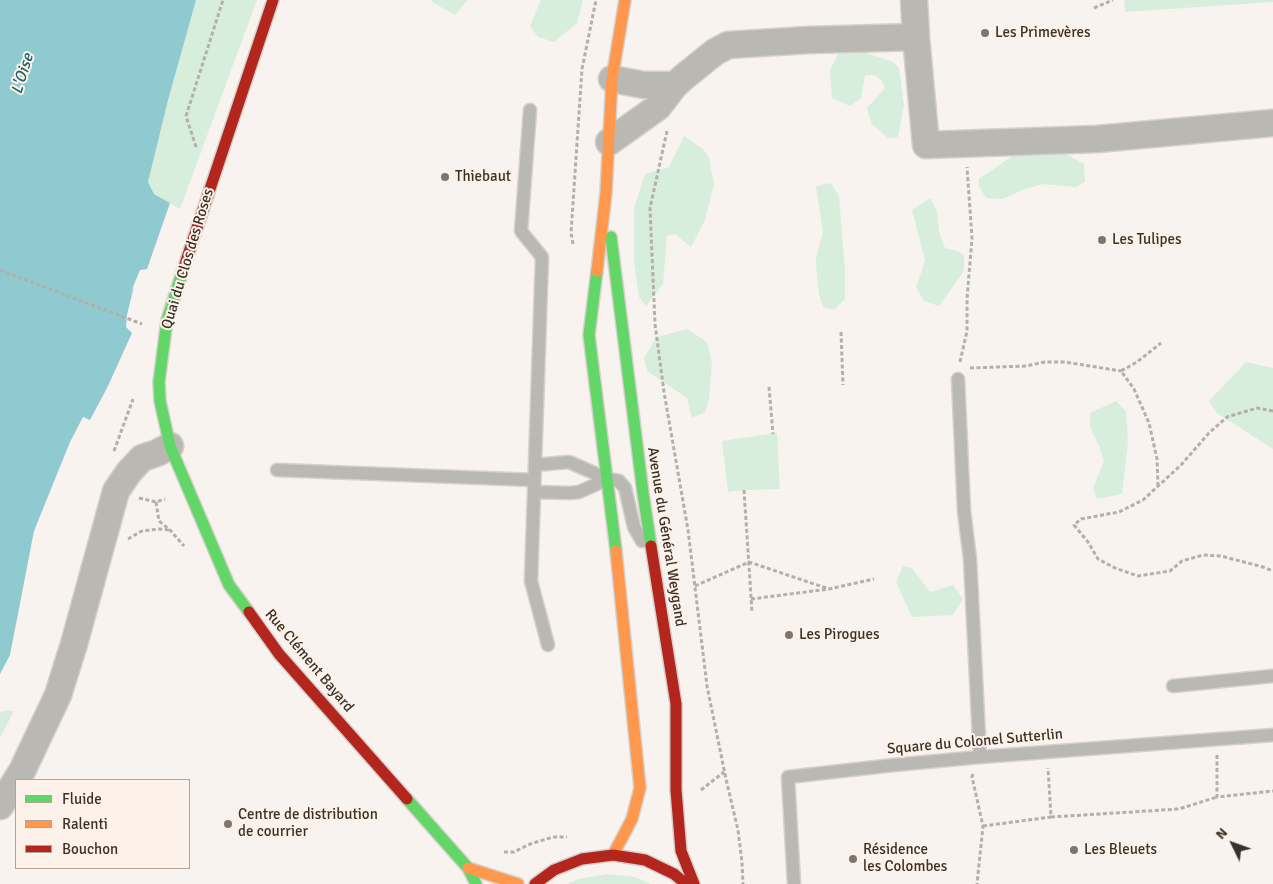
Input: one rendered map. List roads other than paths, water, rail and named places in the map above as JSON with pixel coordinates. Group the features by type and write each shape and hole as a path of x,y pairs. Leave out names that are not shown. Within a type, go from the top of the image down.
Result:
{"main road":[{"name":"Quai du Clos des Roses","path":"170,446 160,400 159,382 167,320 273,0"},
{"name":"Avenue du Général Weygand","path":"613,855 632,819 640,788 608,479 589,335 606,193 612,79 625,0"},
{"name":"Avenue du Général Weygand","path":"606,193 642,483 676,704 676,790 681,851 694,884"},
{"name":"Rue Clément Bayard","path":"170,446 229,585 280,654 468,868 476,884"},
{"path":"535,884 554,870 582,859 613,855 645,860 674,874 686,884"},
{"path":"468,868 518,884"}],"street":[{"path":"914,0 926,145 1097,139 1273,124"},
{"path":"609,142 658,107 674,86 685,76 715,52 728,45 808,40 916,37"},
{"path":"612,79 644,85 674,86"},
{"path":"17,779 58,695 116,491 129,472 142,458 170,446"},
{"path":"0,806 15,782"}],"lane":[{"path":"530,110 521,231 542,257 531,581 548,644"},
{"path":"958,373 964,511 970,559 980,757"},
{"path":"535,465 569,462 608,479 619,481 625,488 634,527 654,561"},
{"path":"277,470 534,486 570,493 579,492 608,479"},
{"path":"1173,686 1273,676"},
{"name":"Square du Colonel Sutterlin","path":"794,884 788,777 894,764 1273,735"}],"water":[{"name":"L'Oise","path":"0,0 196,0 168,100 148,182 154,194 170,203 147,269 140,270 130,294 134,286 126,327 132,333 90,420 83,417 70,442 34,531 10,655 0,674"}],"place":[{"name":"Les Primevères","path":"985,33"},
{"name":"Thiebaut","path":"445,177"},
{"name":"Les Tulipes","path":"1102,240"},
{"name":"Les Pirogues","path":"789,635"},
{"name":"Centre de distribution de courrier","path":"228,824"},
{"name":"Les Bleuets","path":"1074,850"},
{"name":"Résidence les Colombes","path":"853,859"}]}
